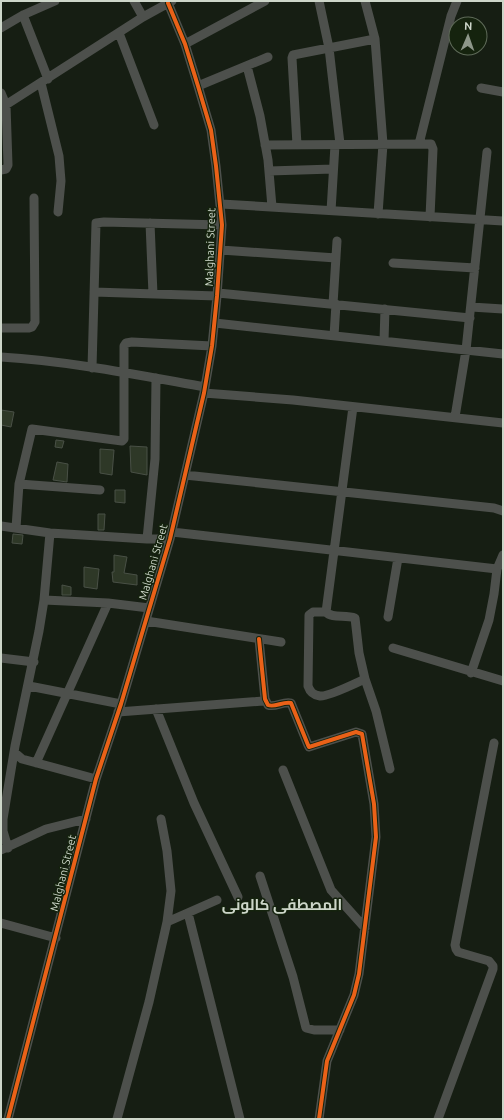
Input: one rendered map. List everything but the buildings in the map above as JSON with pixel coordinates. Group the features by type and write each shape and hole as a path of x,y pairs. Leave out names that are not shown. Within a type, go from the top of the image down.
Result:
{"street":[{"path":"1,28 23,15 39,3 55,1"},
{"path":"134,1 143,18"},
{"path":"185,44 265,1"},
{"path":"319,1 329,48 337,144 333,169 331,211"},
{"path":"366,1 375,39 383,144 378,214"},
{"path":"419,144 451,16 457,1"},
{"path":"4,107 170,2"},
{"name":"Malghani Street","path":"8,1119 96,779 120,708 171,535 204,390 212,346 221,250 221,204 211,130 185,44 170,2"},
{"path":"23,15 44,81 59,156 61,181 58,212"},
{"path":"119,33 154,125"},
{"path":"297,145 292,58 296,54 375,39"},
{"path":"198,86 268,57"},
{"path":"247,66 265,145 272,207"},
{"path":"481,88 503,92"},
{"path":"1,93 4,107 8,165 6,169 1,170"},
{"path":"265,145 431,144 433,149 430,217"},
{"path":"455,417 470,318 487,152"},
{"path":"269,171 333,169"},
{"path":"1,328 29,328 32,327 35,322 34,198"},
{"path":"221,204 503,221"},
{"path":"92,368 96,223 222,225"},
{"path":"150,223 152,294"},
{"path":"334,336 337,241"},
{"path":"221,250 336,258"},
{"path":"393,263 475,268"},
{"path":"94,292 218,294 470,318"},
{"path":"471,307 503,310"},
{"path":"384,341 385,309"},
{"path":"215,324 503,354"},
{"path":"16,528 19,484 32,430 119,441 124,439 124,346 126,343 132,342 212,346"},
{"path":"1,357 28,359 156,378 204,390 503,423"},
{"path":"147,539 154,458 156,378"},
{"path":"326,612 353,407"},
{"path":"185,474 494,508 503,511"},
{"path":"19,484 100,490"},
{"path":"1,526 50,532 147,539 171,535 334,550 497,569"},
{"path":"50,532 44,600 34,662 16,746 3,819 4,849 46,829 86,819"},
{"path":"471,672 489,620 497,569 503,555"},
{"path":"388,617 398,558"},
{"path":"44,600 108,603 149,608"},
{"path":"36,763 108,603"},
{"path":"365,679 324,696 313,694 308,686 309,615 313,612 326,612 330,615 351,616 355,618 359,653 365,679 376,711 390,769"},
{"path":"146,621 281,642"},
{"path":"259,638 265,700 270,706 291,703 309,746 356,732 362,734 374,804 376,837 357,985 327,1061 319,1119"},
{"path":"393,648 503,681"},
{"path":"1,658 34,662"},
{"path":"29,686 67,693 120,708 156,709 265,700"},
{"path":"156,709 194,803 238,897"},
{"path":"438,1119 493,969 493,966 489,961 458,952 455,945 494,743"},
{"path":"15,753 22,759 96,779"},
{"path":"283,770 331,890 365,928"},
{"path":"117,1119 149,1002 167,922 171,892 167,852 161,818"},
{"path":"260,876 293,977 306,1028 314,1030 340,1030"},
{"path":"167,922 217,900"},
{"path":"188,913 240,1119"},
{"path":"1,923 56,938"}],"cycle path":[{"path":"8,1119 96,779 121,704 170,539 204,393 212,346 222,225 216,166 211,130 185,44 168,3"},
{"path":"259,639 265,699 268,705 273,706 291,703 309,747 356,732 362,734 374,804 376,837 359,974 354,995 327,1061 319,1119"}],"district":[{"name":"المصطفی کالونی","path":"282,905"}]}
